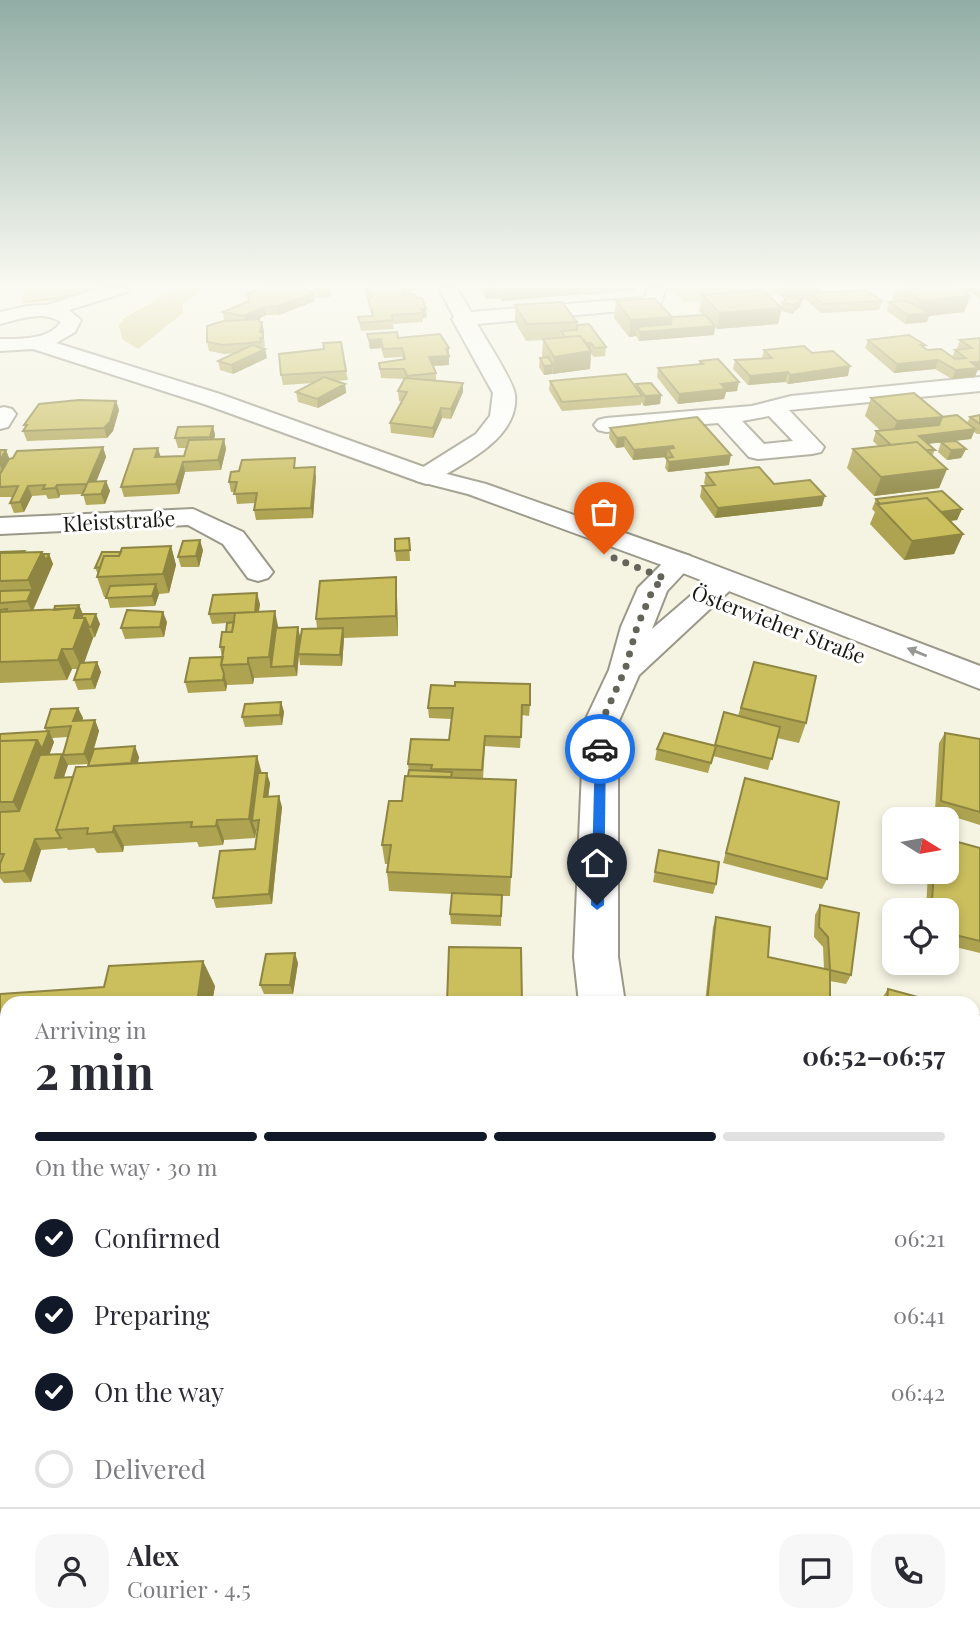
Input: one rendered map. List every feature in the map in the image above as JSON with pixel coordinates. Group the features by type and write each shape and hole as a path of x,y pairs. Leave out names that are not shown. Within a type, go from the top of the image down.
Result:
{"street":[{"name":"Österwieher Straße","path":"104,365 212,399 426,476 462,498 487,509 672,570 980,700"},
{"name":"Österwieher Straße","path":"145,365 212,399"},
{"path":"426,476 484,439 500,417 504,393 489,365"},
{"path":"606,425 752,413 791,403 980,384"},
{"path":"724,416 758,452 812,447 774,408"},
{"name":"Kleiststraße","path":"0,526 193,517 233,538 258,572"},
{"path":"601,996 596,957 601,723 625,670 637,627 653,589 672,570"},
{"name":"Österwieher Straße","path":"718,588 980,678"},
{"path":"625,670 718,588"}],"building":[{"path":"280,365 345,365 346,371 281,375"},
{"path":"379,365 432,365 436,373 407,376 404,369 380,369"},
{"path":"723,365 739,382 721,384 726,389 679,394 658,368"},
{"path":"740,365 850,366 790,375 788,372 750,376"},
{"path":"947,365 974,365 978,368 956,370"},
{"path":"626,374 642,396 562,402 550,381"},
{"path":"324,377 345,384 317,399 296,392"},
{"path":"405,378 463,383 451,409 441,408 433,428 390,423 407,392 398,391"},
{"path":"651,383 661,395 645,396 636,384"},
{"path":"914,393 943,417 897,421 871,398"},
{"path":"79,400 116,401 110,422 104,428 23,431 27,425 24,425 39,404"},
{"path":"957,415 975,429 919,436 935,450 926,450 917,442 891,445 876,431 939,425 942,417"},
{"path":"980,415 980,424 970,417"},
{"path":"697,417 731,455 669,462 666,458 673,457 668,449 674,448 673,446 634,450 625,437 617,438 610,428"},
{"path":"213,426 210,437 175,438 178,427"},
{"path":"224,439 218,460 183,462 176,484 121,487 134,449 158,448 155,457 184,456 189,440"},
{"path":"956,441 966,449 951,450 941,442"},
{"path":"917,442 947,469 881,477 853,449"},
{"path":"103,447 88,482 106,481 101,494 82,495 87,484 57,485 55,488 43,489 45,485 28,486 20,502 10,503 18,486 0,487 0,474 17,451"},
{"path":"295,458 294,468 315,467 311,508 254,510 257,493 234,494 237,482 229,482 231,472 239,471 242,460"},
{"path":"759,467 774,484 810,480 825,496 718,508 702,486 715,485 706,473"},
{"path":"942,491 962,509 941,512 927,498 880,504 876,499"},
{"path":"927,498 963,534 912,541 877,504"},
{"path":"409,538 410,550 395,551 395,539"},
{"path":"200,540 196,556 178,557 183,541"},
{"path":"171,546 163,574 97,577 104,556 119,556 122,548"},
{"path":"42,552 28,580 0,581 0,553"},
{"path":"102,552 121,552 119,556 104,556 100,567 95,568"},
{"path":"396,577 396,616 316,619 320,581"},
{"path":"156,584 152,596 106,598 110,586"},
{"path":"32,590 27,601 0,603 0,591"},
{"path":"257,593 255,612 209,614 213,595"},
{"path":"79,605 74,618 77,608 54,610 55,606"},
{"path":"77,608 74,618 85,618 73,649 62,649 58,660 0,662 0,612"},
{"path":"127,610 163,612 160,627 121,628"},
{"path":"275,611 269,657 248,658 248,664 221,665 224,647 220,647 222,632 232,632 235,613"},
{"path":"83,614 96,614 91,627 85,618 81,618"},
{"path":"234,622 232,632 226,632 227,623"},
{"path":"298,627 294,666 271,667 276,628"},
{"path":"343,628 340,655 298,654 302,629"},
{"path":"223,657 223,680 185,682 190,658"},
{"path":"97,662 91,679 74,680 80,663"},
{"path":"754,662 816,676 806,723 741,708"},
{"path":"455,682 530,684 530,705 522,705 521,737 485,736 482,770 431,769 432,765 408,764 411,739 449,740 453,708 428,708 431,685 455,686"},
{"path":"281,702 280,715 242,717 245,704"},
{"path":"78,708 73,721 95,720 84,754 63,755 71,726 45,728 51,709"},
{"path":"724,712 780,727 772,759 715,745"},
{"path":"49,731 42,749 37,740 0,741 0,734"},
{"path":"664,733 716,746 711,763 657,749"},
{"path":"945,733 980,739 980,812 941,801"},
{"path":"37,740 13,802 0,802 0,741"},
{"path":"135,746 131,763 88,766 94,749"},
{"path":"62,754 55,778 73,777 56,830 61,838 35,839 24,871 0,873 4,854 0,854 0,812 19,811 40,755"},
{"path":"257,756 249,819 217,820 216,826 191,827 192,822 114,826 113,832 87,834 88,828 56,830 76,767"},
{"path":"409,770 452,772 451,777 408,776"},
{"path":"258,773 267,773 264,797 279,796 269,894 213,898 220,851 255,849 259,820 252,821"},
{"path":"405,776 516,780 511,877 387,872 391,845 382,845 389,801 402,801"},
{"path":"745,778 839,802 827,879 726,853"},
{"path":"959,842 980,848 980,941 959,936 959,898 932,898 933,884 959,884"},
{"path":"659,850 719,862 716,884 655,872"},
{"path":"452,893 502,895 501,916 450,914"},
{"path":"820,905 859,913 851,975 830,970 828,937 819,927"},
{"path":"716,917 770,927 768,957 830,970 830,996 708,996"},
{"path":"449,947 521,948 522,996 447,996"},
{"path":"295,953 290,985 260,985 266,954"},
{"path":"203,961 198,996 0,996 104,987 109,966"},
{"path":"888,989 914,996 888,996"}],"way so far":[{"path":"600,749 601,723 625,670 637,627 653,589 664,578 604,554"}],"route":[{"path":"597,905 600,749"}]}
